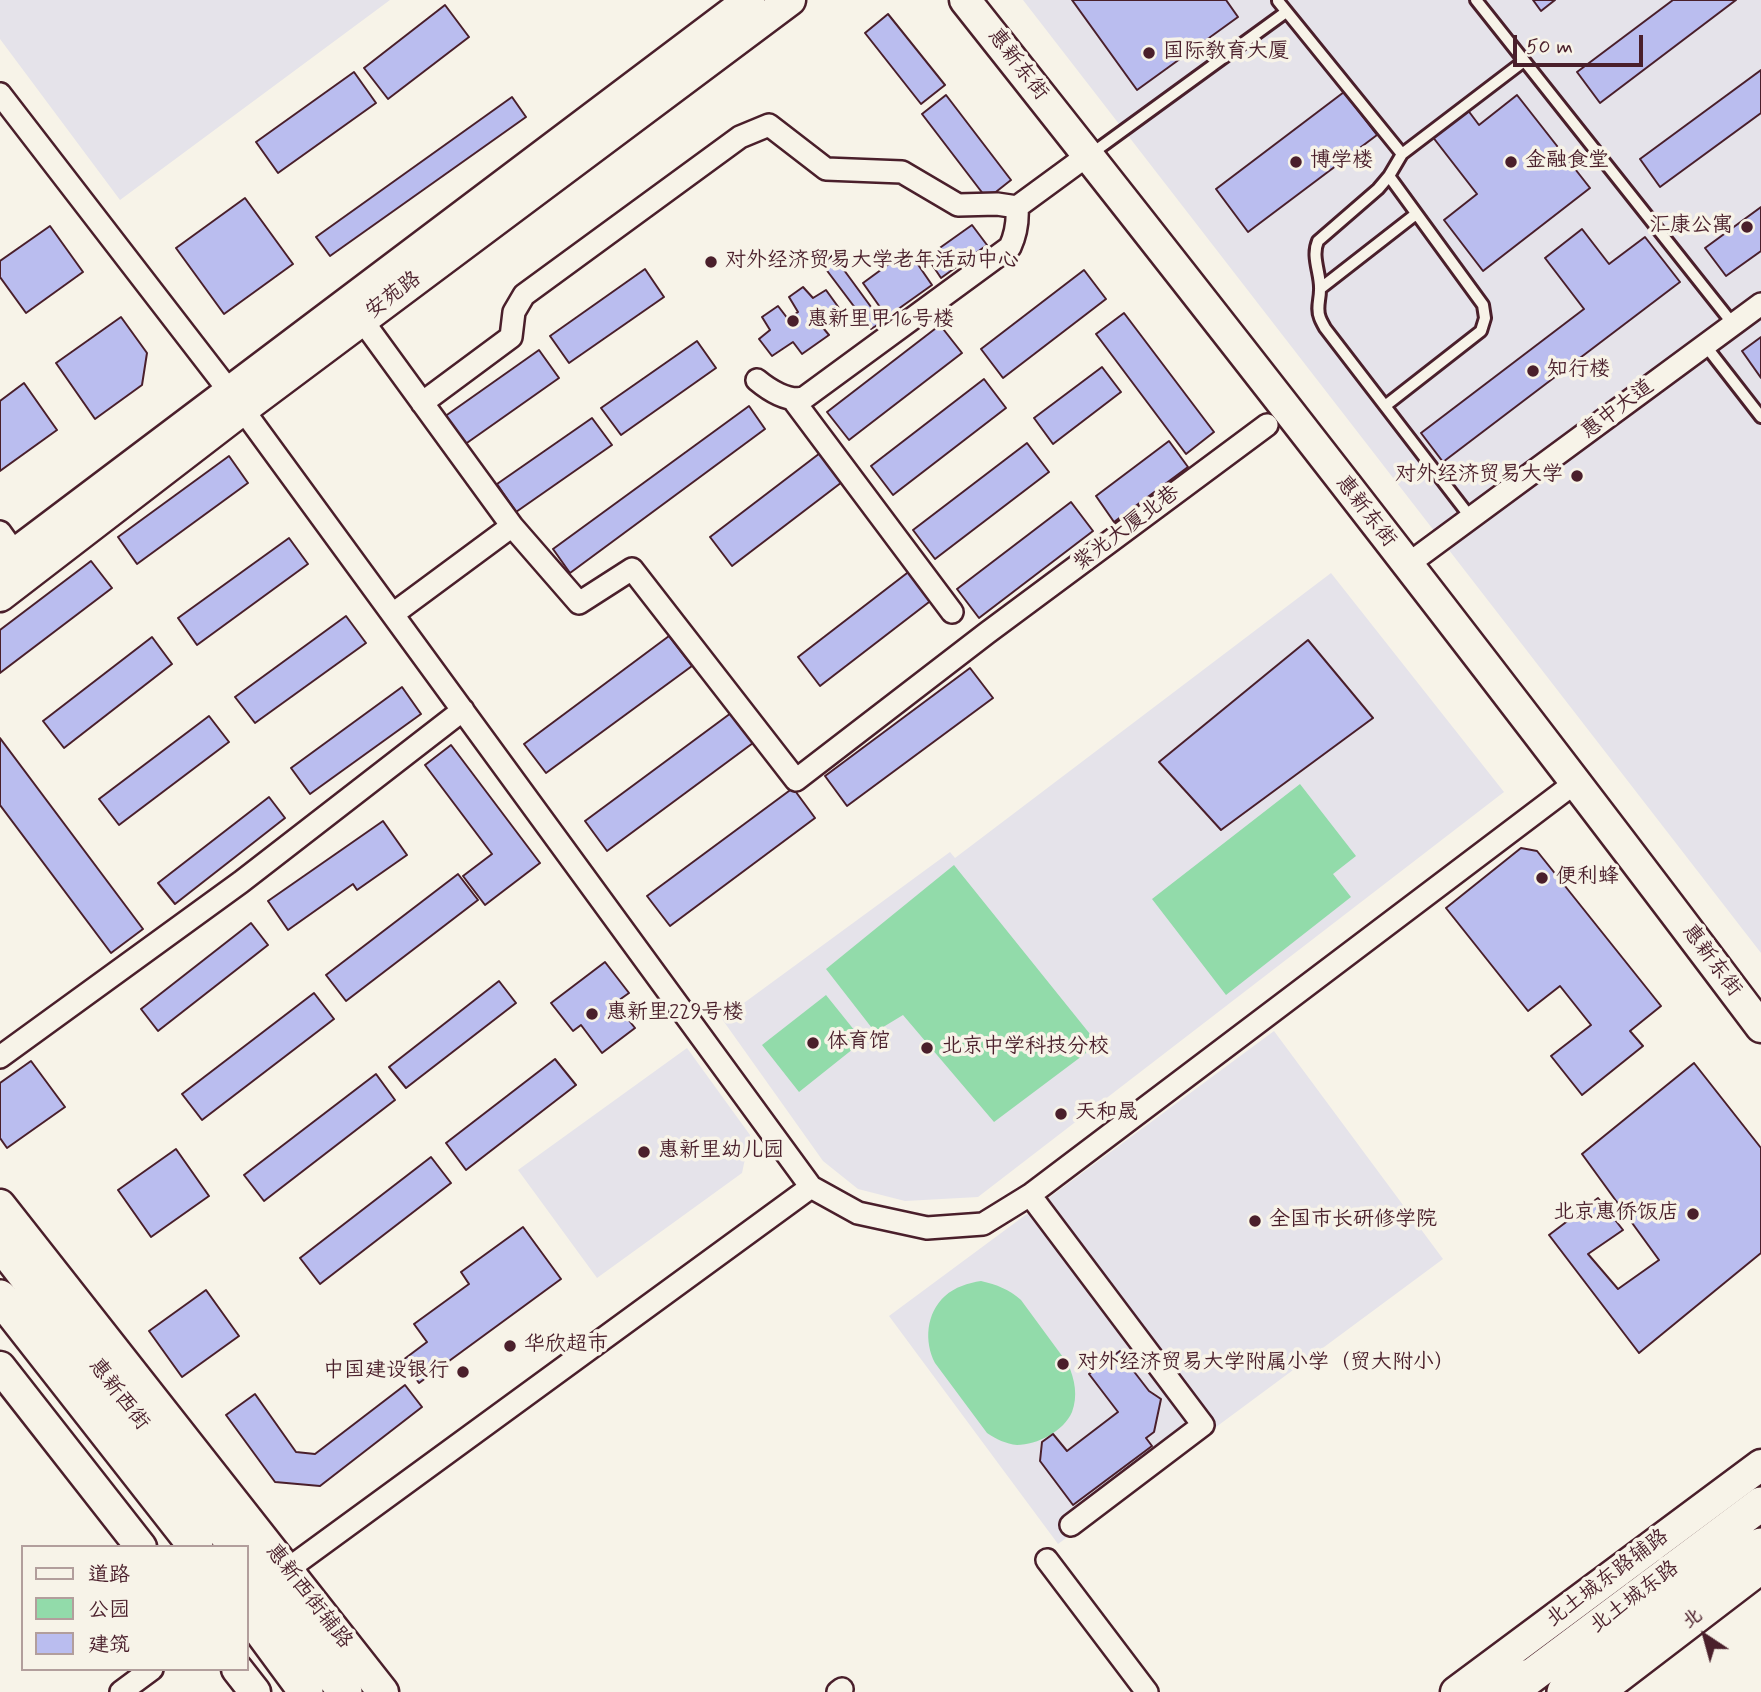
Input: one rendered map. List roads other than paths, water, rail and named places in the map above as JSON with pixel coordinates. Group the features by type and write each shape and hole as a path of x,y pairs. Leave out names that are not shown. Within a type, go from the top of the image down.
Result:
{"main road":[{"name":"惠新西街","path":"0,1243 234,1545"},
{"name":"惠新西街","path":"0,1297 193,1545"},
{"name":"北土城东路","path":"1521,1684 1761,1504"},
{"name":"北土城东路","path":"1564,1692 1761,1545"},
{"path":"261,1578 345,1692"},
{"path":"248,1613 306,1692"},
{"path":"1473,1692 1521,1684"}],"street":[{"name":"安苑路","path":"0,596 237,401 749,0"},
{"name":"安苑路","path":"5,550 362,320 790,0"},
{"name":"惠新东街","path":"965,0 1576,782 1761,1027"},
{"path":"0,94 237,401 811,1187 858,1213 927,1228 983,1224 1030,1195 1576,782"},
{"path":"422,403 511,337 514,312 524,295 740,136 769,125 826,169 902,172 958,205 997,204 1017,207 1088,155"},
{"path":"794,401 804,398 1010,247 1018,218 1017,207"},
{"name":"惠中大道","path":"1407,565 1761,304"},
{"path":"362,320 512,526 393,614"},
{"path":"757,380 765,387 794,401 952,612"},
{"name":"紫光大厦北巷","path":"512,526 579,603 632,569 796,780 987,633 1267,425"},
{"path":"0,1057 242,882 463,710"},
{"path":"261,1578 811,1187"},
{"path":"1030,1195 1203,1425 1071,1525"},
{"name":"惠新西街辅路","path":"0,1205 238,1545"},
{"path":"0,1367 139,1545"},
{"name":"北土城东路辅路","path":"1455,1692 1761,1465"},
{"name":"惠新西街辅路","path":"248,1559 261,1578 383,1692"},
{"path":"1047,1560 1147,1692"},
{"path":"1600,1692 1761,1568"},
{"path":"121,1692 149,1671"},
{"path":"239,1671 255,1692"}],"lane":[{"path":"1277,0 1285,6 1402,154"},
{"path":"1476,0 1733,324"},
{"path":"1088,155 1285,6"},
{"path":"1471,518 1325,328 1319,317 1321,288 1315,253 1318,241 1378,188 1402,154 1524,61"},
{"path":"1385,406 1481,331 1485,318 1483,305 1389,176"},
{"path":"1321,288 1416,214"},
{"path":"1705,345 1761,417"}],"place":[{"name":"国际教育大厦","path":"1149,53"},
{"name":"博学楼","path":"1296,162"},
{"name":"金融食堂","path":"1511,162"},
{"name":"汇康公寓","path":"1747,227"},
{"name":"对外经济贸易大学老年活动中心","path":"711,262"},
{"name":"惠新里甲16号楼","path":"793,321"},
{"name":"知行楼","path":"1533,371"},
{"name":"对外经济贸易大学","path":"1577,476"},
{"name":"便利蜂","path":"1542,878"},
{"name":"惠新里229号楼","path":"592,1014"},
{"name":"体育馆","path":"813,1043"},
{"name":"北京中学科技分校","path":"927,1048"},
{"name":"天和晟","path":"1061,1114"},
{"name":"惠新里幼儿园","path":"644,1152"},
{"name":"北京惠侨饭店","path":"1693,1214"},
{"name":"全国市长研修学院","path":"1255,1221"},
{"name":"华欣超市","path":"510,1346"},
{"name":"对外经济贸易大学附属小学（贸大附小）","path":"1063,1364"},
{"name":"中国建设银行","path":"463,1372"}]}
